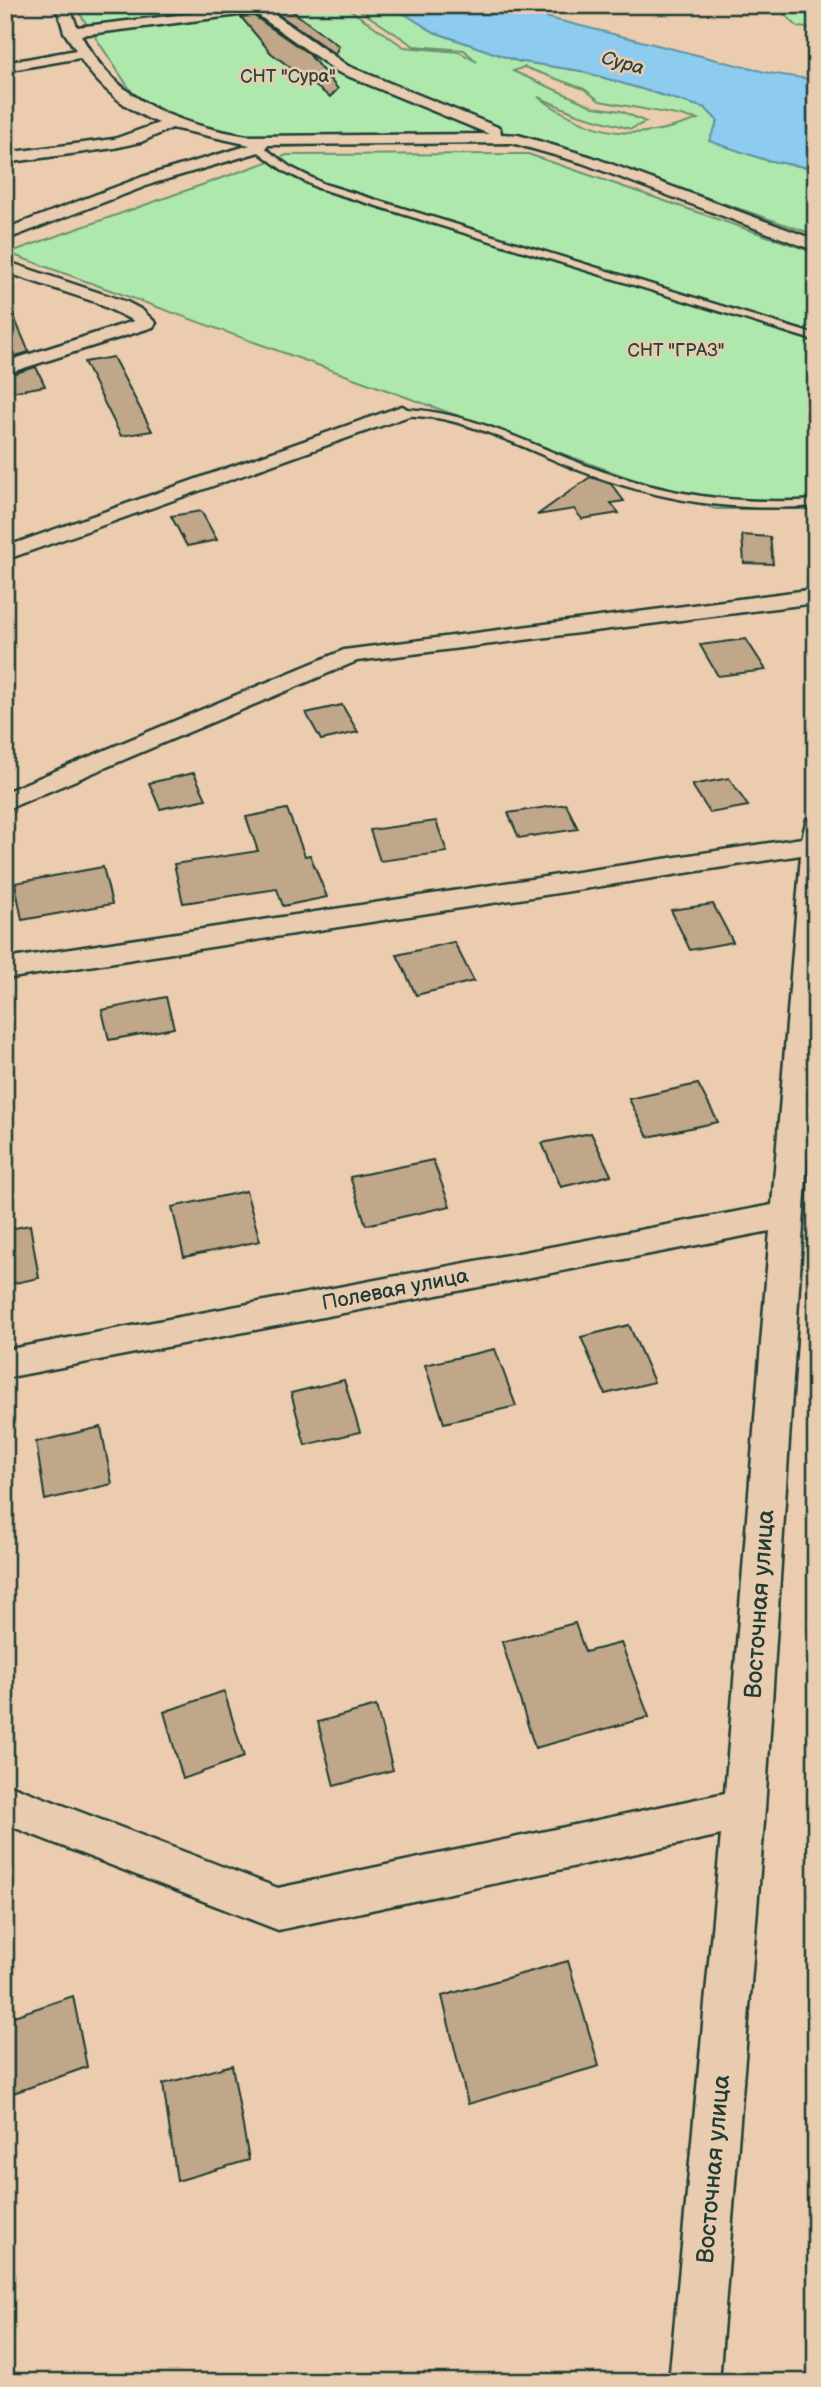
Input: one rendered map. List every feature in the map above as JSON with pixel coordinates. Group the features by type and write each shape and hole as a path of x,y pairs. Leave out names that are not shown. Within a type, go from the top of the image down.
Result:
{"street":[{"path":"62,5 71,32 84,53 118,93 147,114 168,124 217,137 282,141 513,138"},
{"path":"71,32 255,7 343,69 513,138 587,160 816,246"},
{"path":"5,66 84,53"},
{"path":"5,158 121,141 158,132 168,124"},
{"path":"5,235 148,180 282,141"},
{"path":"5,368 147,323 132,312 68,286 9,270"},
{"path":"5,554 402,412"},
{"path":"5,802 352,655 816,596"},
{"path":"5,969 814,835"},
{"name":"Восточная улица","path":"694,2382 744,1809 814,835"},
{"name":"Полевая улица","path":"5,1364 786,1214"},
{"path":"5,1803 278,1909 744,1809"}],"lane":[{"path":"259,148 286,169 332,190 816,338"},
{"path":"402,412 436,414 516,438 582,468 691,502 745,507 816,503"}],"green space":[{"name":"СНТ \"Сура\"","path":"74,5 343,5 404,47 459,52 477,62 464,50 414,46 352,5 390,5 434,32 517,61 581,71 705,108 718,121 710,141 766,160 816,169 816,235 530,137 284,147 155,127","holes":["524,67 584,89 600,101 698,119 654,131 615,132 578,120 538,97 577,114 631,129 646,122 621,111 594,107 513,71"]},
{"path":"774,5 801,8 810,15 816,29 798,27"},
{"name":"СНТ \"ГРАЗ\"","path":"528,154 816,253 816,509 715,509 8,253 287,155"}],"water":[{"name":"Сура","path":"390,5 526,5 549,18 769,73 816,80 816,169 766,160 709,141 718,121 705,108 581,71 517,61 434,32"}],"building":[{"path":"284,5 339,46 335,54 269,8"},
{"path":"254,16 309,54 338,89 330,97 271,53 241,17"},
{"path":"5,296 29,352 5,359"},
{"path":"113,357 152,431 121,436 84,362"},
{"path":"36,367 45,386 5,393 5,376"},
{"path":"590,477 611,484 624,501 611,503 619,513 582,519 574,509 537,515"},
{"path":"201,511 217,540 187,546 171,516"},
{"path":"742,535 770,537 773,564 744,563"},
{"path":"746,639 766,670 718,676 700,645"},
{"path":"342,705 358,732 321,740 306,713"},
{"path":"194,773 206,799 160,809 149,783"},
{"path":"729,778 748,806 710,813 692,785"},
{"path":"566,804 578,829 519,838 508,813"},
{"path":"287,809 305,856 310,855 327,897 283,906 277,889 183,903 174,864 258,851 246,817"},
{"path":"436,821 447,852 380,861 370,830"},
{"path":"103,867 112,904 22,920 15,883"},
{"path":"713,904 733,942 690,950 671,910"},
{"path":"454,942 474,981 416,995 397,955"},
{"path":"166,997 174,1028 109,1040 102,1010"},
{"path":"698,1084 718,1122 648,1137 629,1099"},
{"path":"591,1133 611,1175 561,1187 542,1143"},
{"path":"433,1160 450,1206 366,1225 350,1177"},
{"path":"246,1191 260,1241 184,1257 172,1207"},
{"path":"30,1225 39,1278 5,1285 5,1230"},
{"path":"629,1325 654,1382 605,1394 581,1337"},
{"path":"495,1349 516,1406 444,1423 425,1365"},
{"path":"344,1380 360,1432 305,1445 291,1393"},
{"path":"101,1427 112,1484 45,1500 36,1442"},
{"path":"575,1623 585,1652 621,1643 649,1717 535,1748 502,1642"},
{"path":"224,1691 244,1757 183,1779 164,1712"},
{"path":"376,1706 393,1770 334,1786 318,1722"},
{"path":"568,1961 599,2066 468,2104 442,1996"},
{"path":"73,1996 87,2067 5,2096 5,2019"},
{"path":"232,2065 249,2160 177,2181 163,2084"}]}
